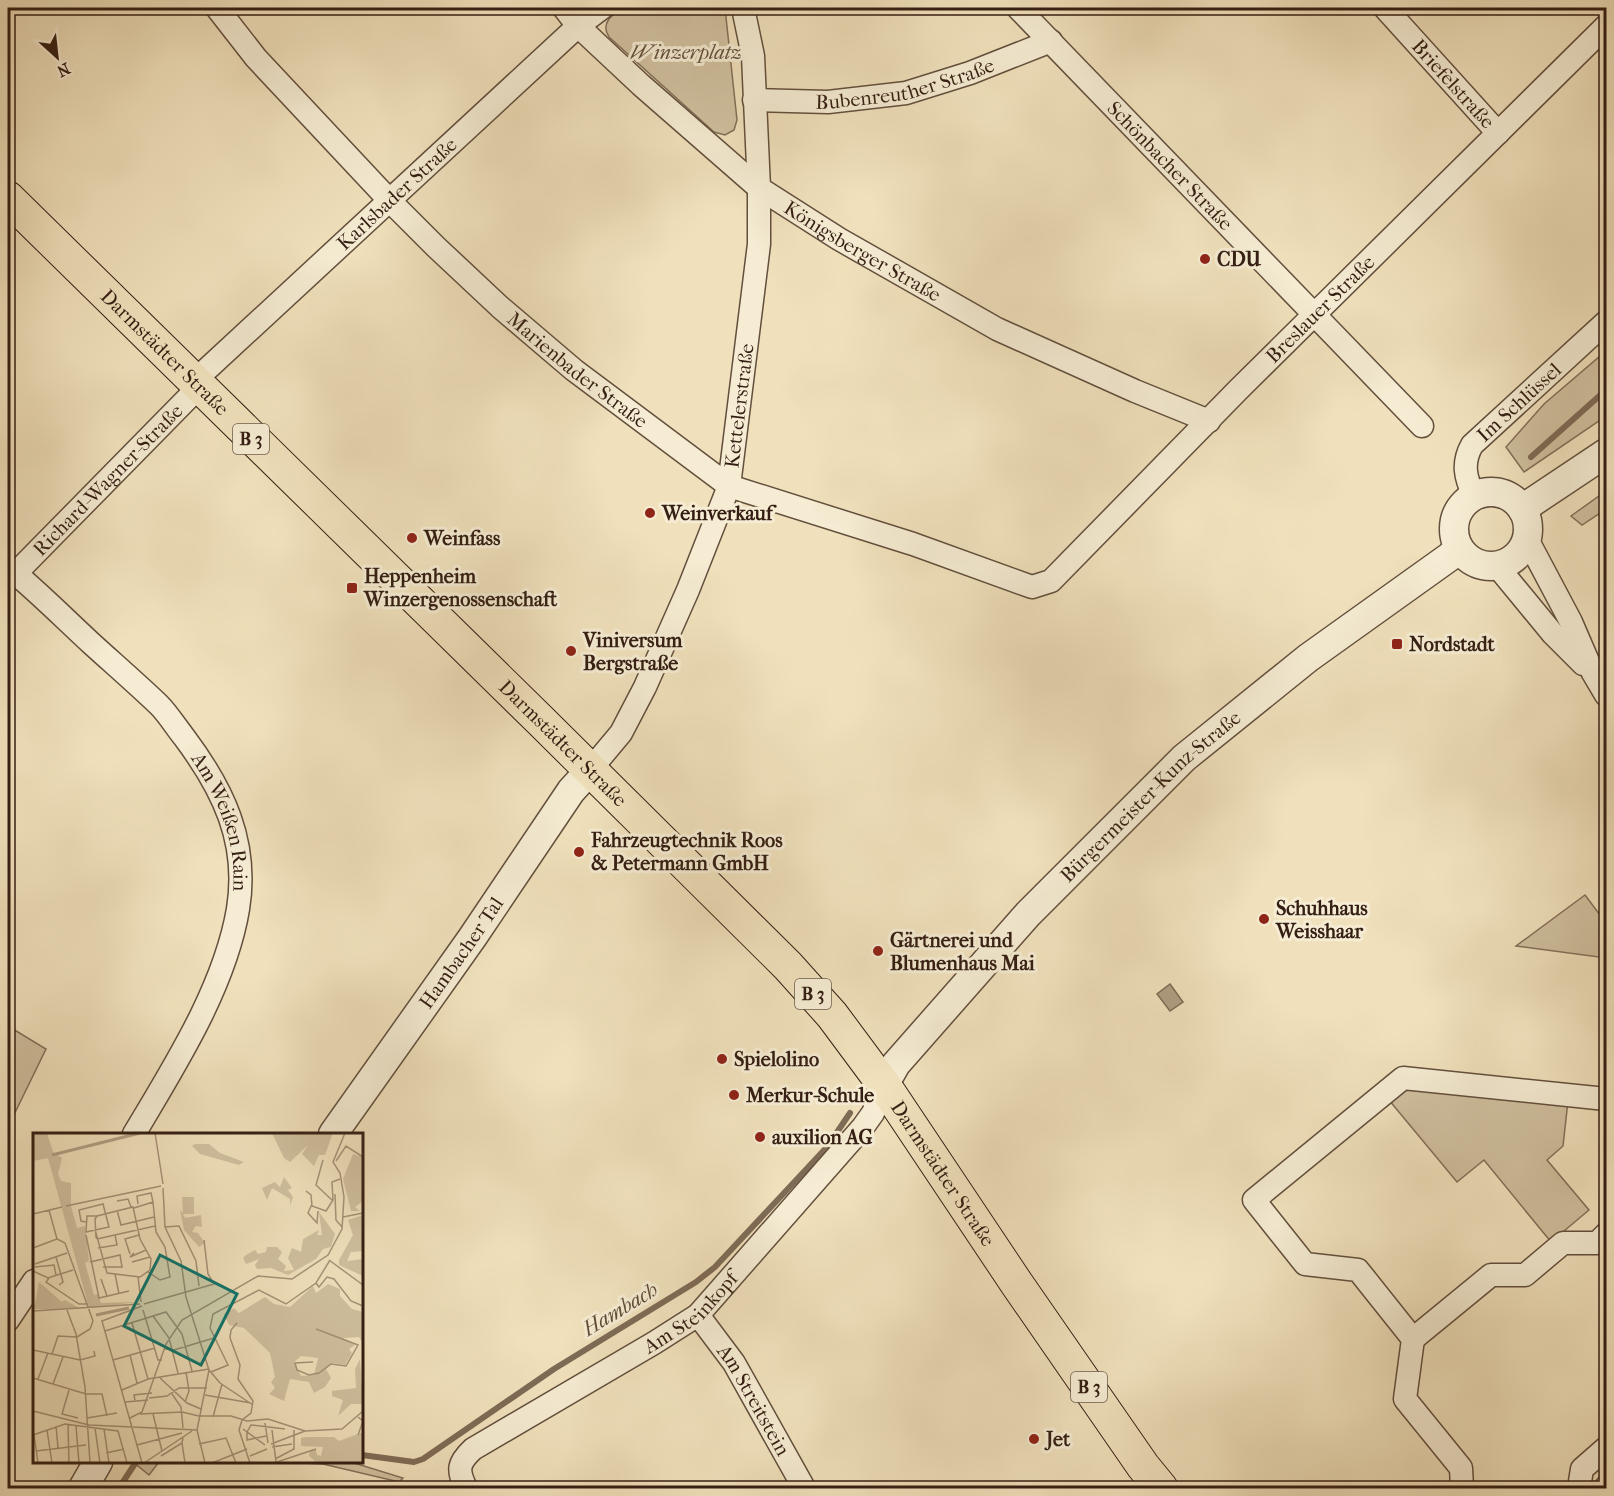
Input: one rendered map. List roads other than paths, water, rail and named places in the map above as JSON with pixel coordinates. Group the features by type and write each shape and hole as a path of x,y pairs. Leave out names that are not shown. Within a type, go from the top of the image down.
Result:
{"main road":[{"name":"Darmstädter Straße","path":"8,198 788,966 839,1023 884,1085 1017,1284 1161,1488"}],"street":[{"name":"Marienbader Straße","path":"217,8 256,58 390,201 500,307 558,356 729,486 913,544 1032,587"},
{"name":"Königsberger Straße","path":"564,8 578,26 641,85 759,188 849,244 997,329 1135,391 1209,421"},
{"name":"Karlsbader Straße","path":"196,385 205,371 578,26 602,8"},
{"name":"Kettelerstraße","path":"590,771 621,733 645,687 688,590 729,486 759,244 753,56 743,8"},
{"name":"Schönbacher Straße","path":"1018,8 1422,426"},
{"name":"Briefelstraße","path":"1385,8 1498,133"},
{"name":"Breslauer Straße","path":"1032,587 1051,580 1606,26"},
{"name":"Bubenreuther Straße","path":"754,100 828,102 906,93 970,73 1051,41"},
{"name":"Im Schlüssel","path":"1474,496 1466,480 1464,468 1466,455 1472,445 1606,322"},
{"name":"Richard-Wagner-Straße","path":"11,571 188,398 196,385"},
{"path":"1522,509 1606,453"},
{"path":"1484,492 1496,492 1515,501 1522,509 1528,529 1527,539 1523,549 1507,563 1486,567 1476,564 1460,550 1454,539 1453,526 1456,514 1464,503 1474,496 1484,492"},
{"path":"1527,539 1606,695"},
{"name":"Bürgermeister-Kunz-Straße","path":"884,1085 896,1064 1028,914 1177,765 1308,658 1460,550"},
{"path":"1497,566 1553,634 1593,673"},
{"name":"Am Weißen Rain","path":"11,571 160,706 203,762 217,785 228,808 235,831 240,893 227,954 171,1074 135,1133"},
{"name":"Hambacher Tal","path":"334,1133 472,938 571,791 590,771"},
{"path":"1413,1339 1358,1270 1305,1264 1254,1200 1403,1078 1606,1099"},
{"name":"Am Steinkopf","path":"466,1488 459,1475 462,1459 473,1449 698,1315 863,1127 873,1113 884,1085"},
{"path":"1462,1488 1461,1468 1406,1400 1413,1339 1491,1275 1525,1275 1563,1243 1597,1243 1606,1234"},
{"path":"8,1320 33,1282"},
{"name":"Am Streitstein","path":"698,1315 734,1363 804,1488"},
{"path":"1585,1488 1578,1488 1582,1469 1606,1448"},
{"path":"84,1488 97,1463"}],"waterway":[{"name":"Hambach","path":"1531,457 1606,390"},
{"name":"Hambach","path":"363,1455 414,1462 423,1459 554,1369 696,1282 715,1267 827,1147 850,1113"},
{"name":"Hambach","path":"119,1488 135,1463"}],"place":[{"name":"CDU","path":"1205,259"},
{"name":"Weinverkauf","path":"650,513"},
{"name":"Weinfass","path":"412,538"},
{"name":"Heppenheim Winzergenossenschaft","path":"352,588"},
{"name":"Nordstadt","path":"1397,644"},
{"name":"Viniversum Bergstraße","path":"571,651"},
{"name":"Fahrzeugtechnik Roos & Petermann GmbH","path":"579,852"},
{"name":"Schuhhaus Weisshaar","path":"1264,919"},
{"name":"Gärtnerei und Blumenhaus Mai","path":"878,951"},
{"name":"Spielolino","path":"722,1059"},
{"name":"Merkur-Schule","path":"734,1095"},
{"name":"auxilion AG","path":"760,1137"},
{"name":"Jet","path":"1034,1439"}],"park label":[{"name":"Winzerplatz","path":"686,52"}]}
